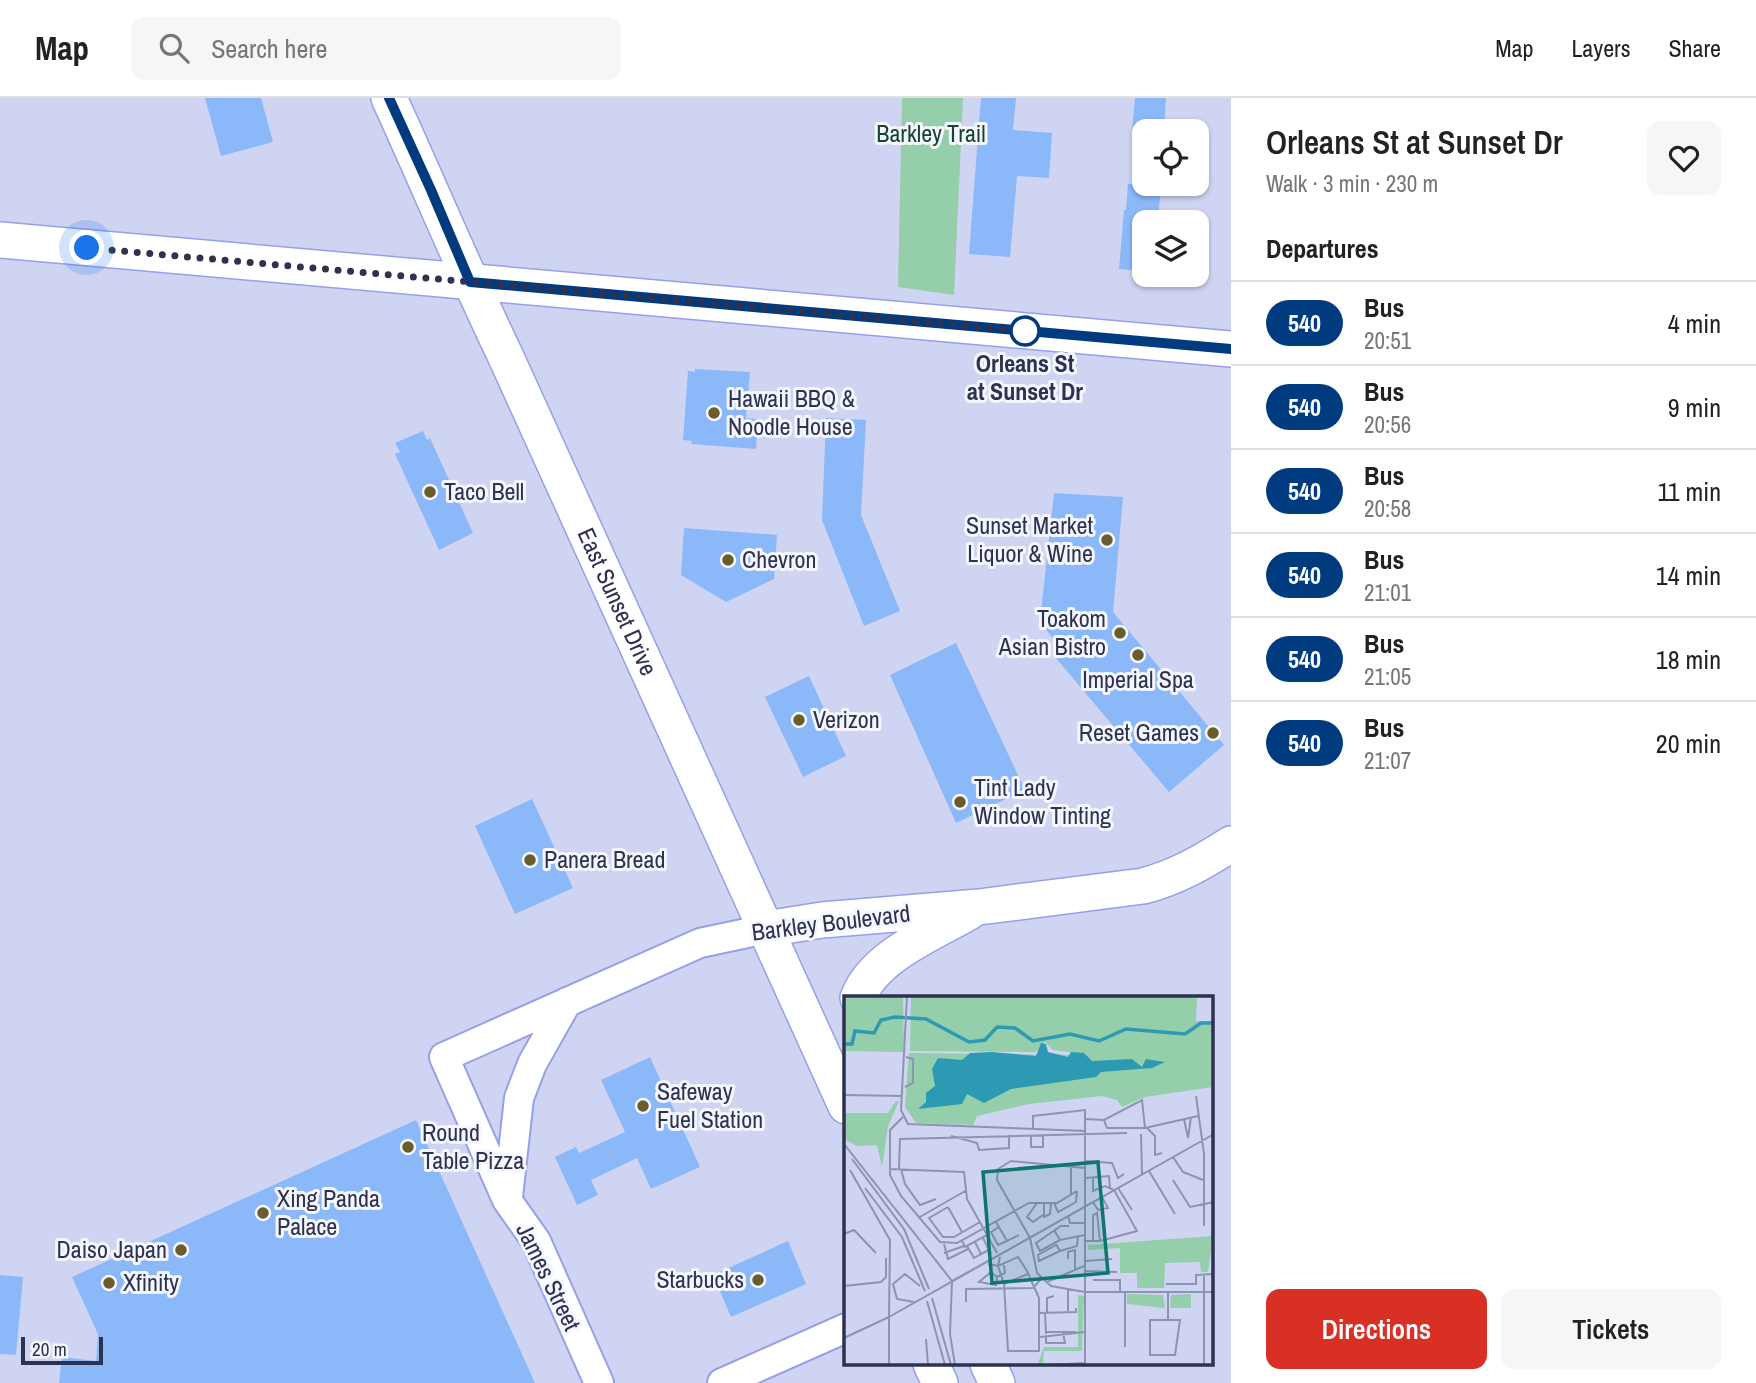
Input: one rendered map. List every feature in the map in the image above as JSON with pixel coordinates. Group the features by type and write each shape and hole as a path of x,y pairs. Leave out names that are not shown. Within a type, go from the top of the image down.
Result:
{"main road":[{"name":"East Sunset Drive","path":"389,98 470,282 844,1102"},
{"path":"0,240 1231,349"},
{"name":"Barkley Boulevard","path":"766,929 822,920 979,906 1143,886 1164,881 1231,844"},
{"path":"859,996 866,981 890,957 979,906"},
{"path":"932,1366 940,1383"},
{"path":"989,1366 997,1383"}],"street":[{"name":"Barkley Boulevard","path":"444,1057 700,943 766,929"},
{"path":"507,1200 519,1098 532,1064 567,1002"},
{"name":"James Street","path":"444,1057 507,1200 536,1241 599,1383"},
{"path":"722,1383 844,1329"}],"green space":[{"name":"Barkley Trail","path":"902,98 963,98 954,295 898,287"}],"building":[{"path":"205,98 261,98 273,142 221,156"},
{"path":"981,98 1016,98 1013,130 1052,133 1049,178 1017,176 1010,257 969,254"},
{"path":"1135,98 1166,98 1165,119 1133,119"},
{"path":"1128,184 1132,184 1132,196 1160,196 1159,210 1132,210 1132,270 1119,269"},
{"path":"695,369 750,372 746,418 758,419 756,449 691,444 692,441 683,440 688,371 695,372"},
{"path":"826,418 866,420 861,515 900,611 864,626 822,520"},
{"path":"423,431 427,440 430,438 473,533 439,550 395,454 400,452 395,443"},
{"path":"1054,493 1123,497 1113,612 1224,745 1169,792 1055,657 1063,651 1040,622"},
{"path":"684,528 777,535 774,579 726,602 681,575"},
{"path":"956,643 1025,790 956,823 890,675"},
{"path":"809,676 846,756 803,777 765,697"},
{"path":"532,799 573,888 515,914 475,826"},
{"name":"Safeway Fuel Station","path":"650,1057 700,1167 651,1189 637,1158 591,1180 598,1195 577,1205 555,1157 576,1147 579,1153 625,1132 601,1080"},
{"path":"416,1120 535,1383 59,1383 62,1357 96,1361 98,1334 72,1277"},
{"path":"788,1241 806,1284 731,1317 713,1275"},
{"path":"0,1275 23,1277 16,1355 0,1354"}],"bus line":[{"name":"540","path":"389,98 470,282 1231,349"}],"place":[{"name":"Orleans St at Sunset Dr","path":"1025,331"},
{"name":"Hawaii BBQ & Noodle House","path":"714,413"},
{"name":"Taco Bell","path":"430,492"},
{"name":"Sunset Market Liquor & Wine","path":"1107,540"},
{"name":"Chevron","path":"728,560"},
{"name":"Toakom Asian Bistro","path":"1120,633"},
{"name":"Imperial Spa","path":"1138,655"},
{"name":"Verizon","path":"799,720"},
{"name":"Reset Games","path":"1213,733"},
{"name":"Tint Lady Window Tinting","path":"960,802"},
{"name":"Panera Bread","path":"530,860"},
{"name":"Safeway Fuel Station","path":"643,1106"},
{"name":"Round Table Pizza","path":"408,1147"},
{"name":"Xing Panda Palace","path":"263,1213"},
{"name":"Daiso Japan","path":"181,1250"},
{"name":"Starbucks","path":"758,1280"},
{"name":"Xfinity","path":"109,1283"}],"route":[{"path":"87,248 1025,331"}]}
